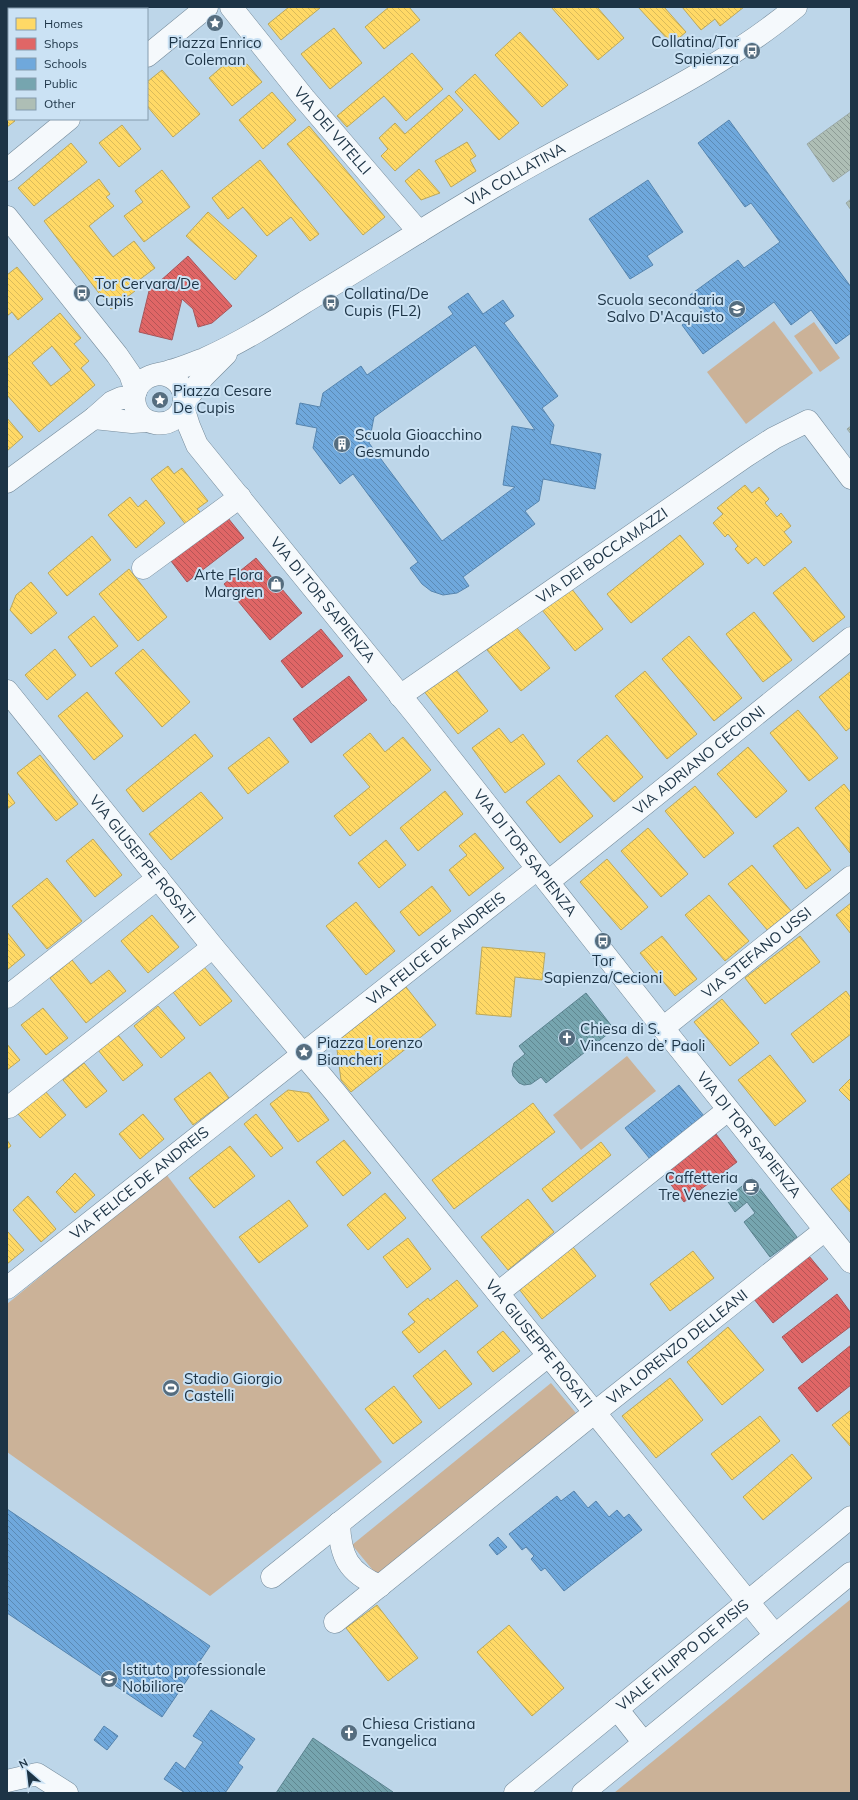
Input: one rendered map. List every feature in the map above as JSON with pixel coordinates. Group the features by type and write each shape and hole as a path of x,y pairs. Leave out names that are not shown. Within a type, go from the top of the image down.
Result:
{"street":[{"path":"148,55 207,7"},
{"name":"VIA DEI VITELLI","path":"231,7 304,98 419,232"},
{"name":"VIA COLLATINA","path":"236,345 536,162 706,69 754,39 784,11"},
{"path":"7,170 68,120"},
{"path":"7,218 120,359 130,374 135,395 136,410 141,417 197,445"},
{"path":"7,482 94,418 115,400 135,395 142,382 158,374 236,345"},
{"path":"94,418 132,422 153,422 174,419 203,377 236,345"},
{"path":"120,359 133,368 169,376 179,384 183,391 184,405 189,426 197,445"},
{"name":"VIA DEI BOCCAMAZZI","path":"400,696 746,456 774,438 808,421 851,478"},
{"name":"VIA DI TOR SAPIENZA","path":"197,445 400,696 728,1110 825,1230 848,1254"},
{"path":"142,568 240,497"},
{"name":"VIA ADRIANO CECIONI","path":"542,875 851,638"},
{"name":"VIA GIUSEPPE ROSATI","path":"7,691 213,947 280,1026 775,1635"},
{"name":"VIA FELICE DE ANDREIS","path":"7,1288 335,1027 542,875"},
{"name":"VIA STEFANO USSI","path":"663,1028 851,877"},
{"path":"7,997 158,878"},
{"path":"9,1107 213,947"},
{"path":"498,1293 728,1110"},
{"name":"VIA LORENZO DELLEANI","path":"335,1622 825,1230"},
{"path":"272,1577 548,1356"},
{"name":"VIALE FILIPPO DE PISIS","path":"514,1793 851,1517"},
{"path":"339,1523 340,1540 344,1556 360,1576 380,1586"},
{"path":"583,1793 851,1573"},
{"path":"616,1709 644,1743"},
{"path":"7,1781 37,1774 67,1793"}],"shaded area":[{"path":"774,321 813,373 746,424 707,372"},
{"path":"814,322 840,358 820,372 794,336"},
{"path":"627,1056 656,1091 581,1150 553,1115"},
{"name":"Stadio Giorgio Castelli","path":"166,1174 382,1462 210,1596 7,1452 7,1304"},
{"path":"551,1383 580,1418 381,1580 352,1545"},
{"path":"851,1599 851,1793 614,1793"}],"building: Homes":[{"path":"51,7 94,7 93,8"},
{"path":"289,7 320,8 281,40 268,24"},
{"path":"389,7 409,7 420,20 384,49 365,27"},
{"path":"551,7 597,7 624,38 598,60"},
{"path":"638,7 664,7 686,32 672,44"},
{"path":"682,7 744,7 720,26 715,19 701,30"},
{"path":"334,28 362,63 330,89 301,54"},
{"path":"520,32 568,85 542,107 495,55"},
{"path":"412,53 443,89 406,121 384,96 347,127 337,116"},
{"path":"247,64 262,82 232,106 209,78 224,65"},
{"path":"162,70 200,114 173,137 148,107 148,81"},
{"path":"475,74 519,123 499,140 455,92"},
{"path":"272,92 296,120 263,149 239,120"},
{"path":"449,95 463,110 395,171 381,156 388,149 379,138 395,123 405,134"},
{"path":"7,111 8,120 15,121 7,127"},
{"path":"122,125 141,149 119,167 99,143"},
{"path":"309,126 385,217 363,235 287,144"},
{"path":"467,142 476,156 470,160 476,171 451,187 435,161"},
{"path":"71,143 87,162 34,206 18,188"},
{"path":"260,160 319,234 310,241 291,217 267,236 243,207 228,219 212,198"},
{"path":"419,169 440,193 421,200 405,181"},
{"path":"162,170 190,207 144,242 124,216 143,202 135,191"},
{"path":"99,179 110,194 106,197 114,206 89,226 113,257 134,241 155,268 131,286 135,291 111,309 44,221"},
{"path":"208,212 257,256 235,280 186,236"},
{"path":"17,267 43,299 18,320 12,312 7,316 7,275"},
{"path":"60,313 81,338 74,344 89,361 81,368 95,385 39,432 7,395 7,358","holes":["52,346 71,370 51,386 32,363"]},
{"path":"7,418 23,437 7,451"},
{"path":"168,466 174,474 182,468 208,501 197,509 201,513 186,525 151,479"},
{"path":"745,485 752,493 759,487 769,499 765,503 777,517 781,513 791,526 784,532 792,542 764,566 756,557 748,564 735,549 738,546 728,534 725,537 713,523 723,514 717,508"},
{"path":"130,497 138,507 146,500 165,523 136,548 108,515"},
{"path":"680,535 704,564 631,623 607,594"},
{"path":"92,536 111,560 67,596 48,573"},
{"path":"805,567 845,617 813,642 773,593"},
{"path":"129,569 167,617 138,641 99,594"},
{"path":"31,582 57,613 31,634 10,610 16,595"},
{"path":"571,588 603,629 575,651 542,610"},
{"path":"754,612 792,660 763,682 726,634"},
{"path":"94,616 118,646 91,667 68,637"},
{"path":"516,627 550,668 521,691 487,650"},
{"path":"689,636 742,698 714,721 662,659"},
{"path":"55,649 76,675 47,700 25,675"},
{"path":"143,649 190,702 162,727 115,673"},
{"path":"453,666 488,711 458,734 423,690"},
{"path":"645,671 697,734 667,759 615,696"},
{"path":"851,671 851,727 846,731 819,697"},
{"path":"87,692 123,736 94,760 58,716"},
{"path":"798,710 838,758 809,781 770,733"},
{"path":"499,728 511,743 523,734 545,764 505,793 472,748"},
{"path":"370,733 385,752 403,737 431,770 350,836 334,816 370,787 343,755"},
{"path":"195,734 213,756 143,812 126,790"},
{"path":"607,735 643,777 614,802 577,761"},
{"path":"269,737 289,762 248,794 228,768"},
{"path":"748,747 787,791 756,818 717,774"},
{"path":"40,755 78,804 56,821 17,773"},
{"path":"559,775 593,816 560,843 526,802"},
{"path":"844,784 851,793 850,853 815,808"},
{"path":"695,786 734,833 704,858 665,811"},
{"path":"445,791 463,814 418,851 400,828"},
{"path":"7,792 15,803 7,809"},
{"path":"201,792 223,818 171,860 149,834"},
{"path":"798,827 831,870 806,889 773,846"},
{"path":"648,828 688,874 661,897 621,851"},
{"path":"475,833 504,868 469,896 449,870 467,855 459,846"},
{"path":"93,839 122,875 95,897 66,861"},
{"path":"386,840 406,865 379,888 358,863"},
{"path":"607,859 648,907 621,930 580,882"},
{"path":"752,865 792,912 769,932 728,884"},
{"path":"47,878 82,921 47,949 12,906"},
{"path":"432,886 451,911 419,936 400,912"},
{"path":"709,895 749,941 725,961 685,915"},
{"path":"356,902 395,951 366,975 326,926"},
{"path":"851,903 851,934 836,915"},
{"path":"152,915 179,947 148,973 121,941"},
{"path":"7,932 25,955 7,970"},
{"path":"662,936 697,979 675,996 640,953"},
{"path":"800,936 820,962 765,1004 745,978"},
{"path":"482,947 545,953 542,980 515,977 511,1017 476,1014"},
{"path":"72,960 91,984 109,970 126,991 86,1023 50,978"},
{"path":"204,967 232,1001 200,1026 173,992"},
{"path":"406,987 436,1025 351,1092 341,1080 336,1042"},
{"path":"846,991 851,998 851,1034 813,1063 791,1034"},
{"path":"722,999 759,1043 730,1066 694,1022"},
{"path":"158,1006 185,1038 161,1058 134,1026"},
{"path":"43,1008 68,1038 46,1055 21,1025"},
{"path":"118,1035 143,1065 123,1081 98,1050"},
{"path":"7,1044 20,1060 7,1070"},
{"path":"770,1055 806,1101 775,1126 738,1080"},
{"path":"84,1063 107,1091 86,1108 63,1080"},
{"path":"210,1072 229,1098 193,1125 174,1099"},
{"path":"851,1078 851,1102 839,1090"},
{"path":"288,1090 309,1093 329,1120 298,1142 270,1104"},
{"path":"45,1091 66,1115 40,1138 18,1114"},
{"path":"533,1103 555,1132 454,1209 432,1180"},
{"path":"143,1114 164,1139 140,1159 119,1134"},
{"path":"256,1114 283,1148 271,1157 244,1124"},
{"path":"7,1140 11,1146 7,1149"},
{"path":"344,1140 371,1173 343,1196 316,1162"},
{"path":"601,1142 611,1155 552,1202 542,1189"},
{"path":"230,1146 255,1176 214,1208 189,1178"},
{"path":"75,1173 95,1195 75,1213 56,1192"},
{"path":"851,1173 851,1213 831,1189"},
{"path":"385,1193 406,1218 368,1250 347,1225"},
{"path":"28,1196 56,1229 41,1242 13,1210"},
{"path":"528,1199 554,1232 508,1270 481,1237"},
{"path":"289,1200 308,1226 259,1263 239,1237"},
{"path":"8,1232 24,1250 7,1264 7,1234"},
{"path":"408,1238 431,1269 407,1288 383,1257"},
{"path":"573,1247 596,1276 542,1319 519,1289"},
{"path":"693,1251 714,1278 670,1311 650,1284"},
{"path":"457,1280 478,1306 419,1353 402,1332 415,1322 408,1314 428,1298 430,1301"},
{"path":"728,1327 764,1370 722,1405 687,1362"},
{"path":"503,1331 520,1351 493,1372 477,1352"},
{"path":"445,1350 472,1384 439,1409 413,1376"},
{"path":"670,1378 703,1420 656,1458 622,1416"},
{"path":"394,1386 422,1422 393,1444 365,1409"},
{"path":"851,1410 851,1447 832,1425"},
{"path":"760,1416 780,1441 732,1480 711,1454"},
{"path":"792,1454 812,1478 763,1520 743,1497"},
{"path":"377,1605 418,1658 388,1681 346,1628"},
{"path":"509,1625 564,1688 532,1716 477,1652"}],"building: Shops":[{"path":"188,256 232,306 212,323 198,327 193,309 182,299 172,340 139,332 149,291"},
{"path":"228,518 244,538 187,582 171,561"},
{"path":"256,558 302,613 270,640 224,584"},
{"path":"321,629 343,656 302,688 281,661"},
{"path":"349,676 367,700 311,743 293,719"},
{"path":"716,1134 737,1162 684,1202 663,1174"},
{"path":"809,1256 828,1279 773,1323 754,1299"},
{"path":"837,1294 851,1313 851,1326 802,1363 782,1337"},
{"path":"851,1345 851,1385 817,1412 798,1388"}],"building: Schools":[{"path":"729,120 851,287 851,333 836,344 811,310 791,325 774,302 703,354 682,325 702,311 690,295 738,260 744,268 780,242 751,203 745,207 698,143"},
{"path":"648,180 683,232 647,256 653,265 630,279 589,219"},
{"name":"Scuola Gioacchino Gesmundo","path":"468,293 483,314 503,300 514,316 504,323 558,396 542,408 554,425 550,444 601,454 595,489 543,479 539,501 525,511 535,524 463,577 469,586 457,593 443,595 431,591 422,584 410,568 418,562 353,474 340,484 313,448 317,428 296,424 300,403 320,407 323,393 361,366 367,375 453,314 448,307","holes":["475,345 535,430 512,426 503,485 515,487 442,541 369,443 374,417"]},
{"path":"679,1085 704,1116 650,1159 625,1128"},
{"path":"574,1491 588,1508 596,1501 609,1517 617,1510 624,1518 629,1514 642,1530 564,1591 545,1568 541,1571 531,1559 534,1556 526,1547 522,1550 509,1534 557,1496 561,1501"},
{"path":"7,1509 210,1646 162,1717 7,1613"},
{"path":"498,1537 507,1547 497,1555 489,1545"},
{"path":"211,1710 255,1739 238,1763 243,1767 225,1793 185,1793 164,1779 176,1762 185,1769 203,1742 193,1736"},
{"path":"104,1726 118,1736 107,1750 94,1740"}],"building: Public":[{"name":"Chiesa di S. Vincenzo de’ Paoli","path":"586,993 614,1029 546,1083 541,1077 531,1084 524,1085 519,1083 513,1076 512,1071 514,1063 525,1054 519,1046"},
{"path":"752,1178 797,1237 770,1257 744,1222 755,1213 747,1202 735,1212 726,1199"},
{"path":"313,1738 393,1792 276,1793"}],"building: Other":[{"path":"851,112 851,169 833,182 807,144"},
{"path":"851,199 851,210 846,203"},
{"path":"851,426 851,434 847,429"}],"place":[{"name":"Piazza Enrico Coleman","path":"215,23"},
{"name":"Collatina/Tor Sapienza","path":"752,51"},
{"name":"Tor Cervara/De Cupis","path":"82,293"},
{"name":"Collatina/De Cupis (FL2)","path":"331,303"},
{"name":"Scuola secondaria Salvo D'Acquisto","path":"737,309"},
{"name":"Piazza Cesare De Cupis","path":"160,400"},
{"name":"Scuola Gioacchino Gesmundo","path":"342,444"},
{"name":"Arte Flora Margren","path":"276,584"},
{"name":"Tor Sapienza/Cecioni","path":"603,941"},
{"name":"Chiesa di S. Vincenzo de’ Paoli","path":"567,1038"},
{"name":"Piazza Lorenzo Biancheri","path":"304,1052"},
{"name":"Caffetteria Tre Venezie","path":"751,1187"},
{"name":"Stadio Giorgio Castelli","path":"171,1388"},
{"name":"Istituto professionale Nobiliore","path":"109,1679"},
{"name":"Chiesa Cristiana Evangelica","path":"349,1733"}]}
